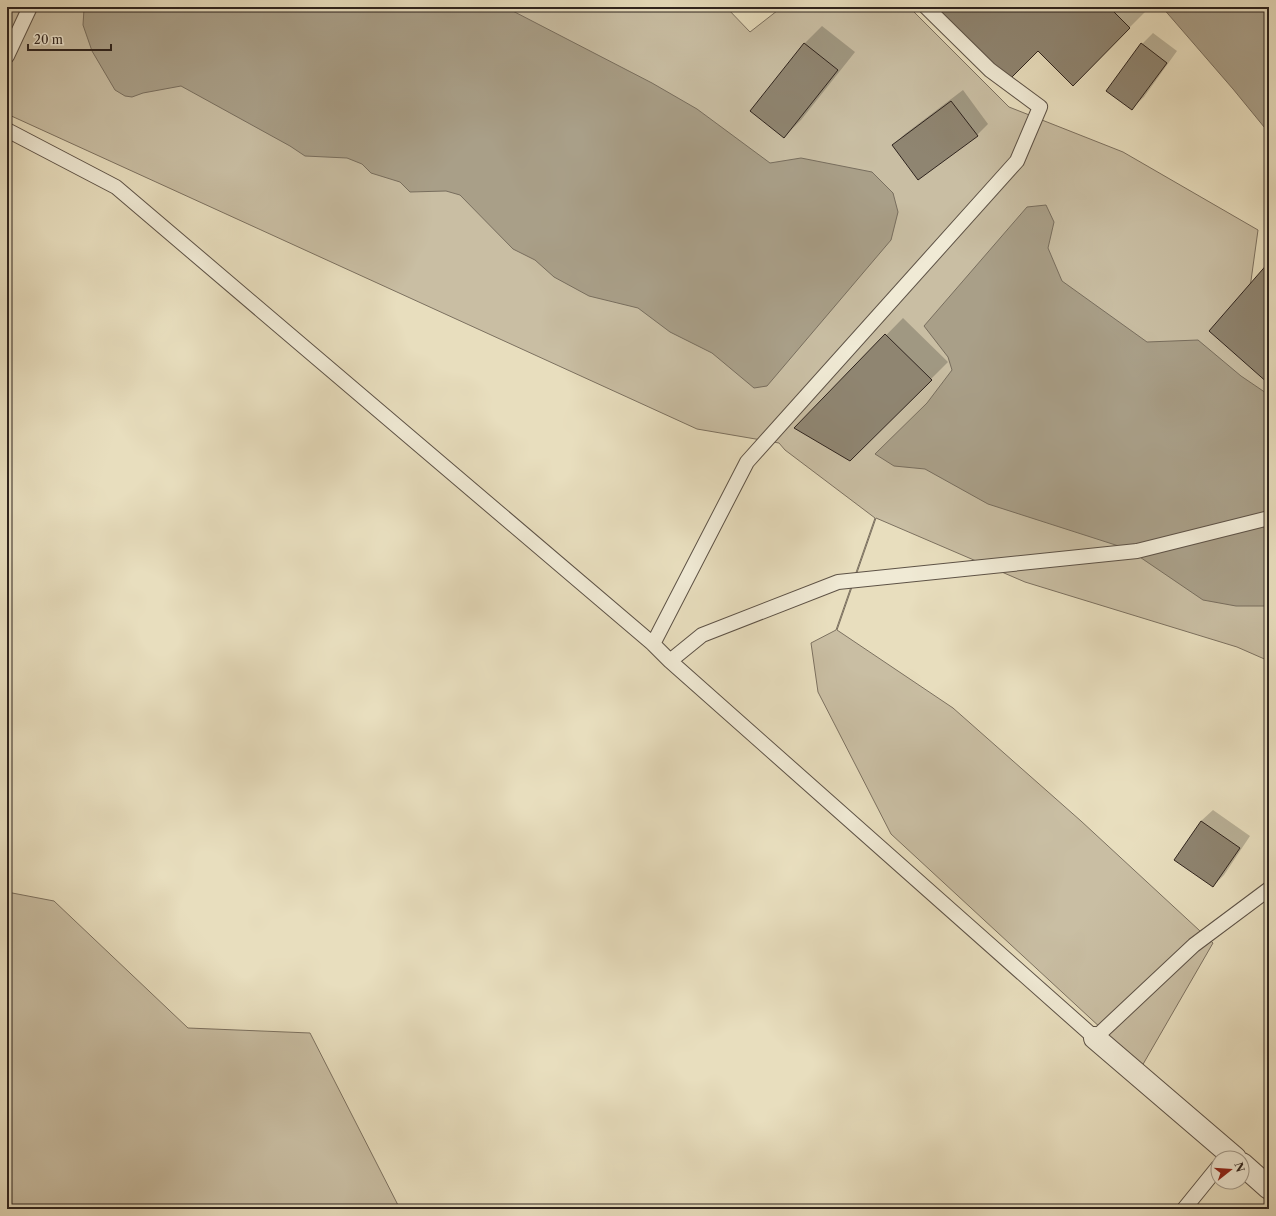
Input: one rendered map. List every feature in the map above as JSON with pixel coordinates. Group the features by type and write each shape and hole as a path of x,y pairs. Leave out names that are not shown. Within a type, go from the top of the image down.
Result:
{"street":[{"path":"1095,1038 1219,1150"},
{"path":"1250,1174 1269,1188"}],"lane":[{"path":"7,56 30,7"},
{"path":"653,644 747,462 1017,161 1040,107 990,70 926,7"},
{"path":"7,130 116,187 653,644 670,661 1095,1038 1194,945 1269,889"},
{"path":"670,661 702,635 838,582 1137,551 1269,518"},
{"path":"1184,1209 1210,1181"}],"shaded area":[{"path":"7,7 726,7 750,32 782,7 909,7 1009,107 1123,152 1258,230 1246,317 1269,341 1269,661 1237,647 1025,582 876,518 837,630 953,708 1081,821 1213,943 1142,1066 891,834 818,692 811,643 836,630 875,518 785,450 779,443 697,429 7,114"},
{"path":"86,7 505,7 652,83 697,109 770,163 801,158 872,172 893,193 898,212 891,240 767,386 754,388 712,353 670,332 638,308 589,296 554,277 535,260 513,249 460,195 446,191 410,192 400,182 371,173 362,164 347,158 305,156 290,146 181,86 143,93 132,97 125,96 115,90 92,51 83,25 84,9"},
{"path":"1162,7 1269,7 1269,133 1233,89"},
{"path":"1046,205 1054,222 1048,248 1062,281 1147,342 1198,340 1241,376 1269,395 1269,606 1236,606 1203,600 1128,549 988,504 925,469 894,466 875,454 927,403 952,370 948,357 924,326 1027,207"},
{"path":"7,892 54,901 188,1028 310,1033 400,1209 7,1209"}],"building":[{"path":"932,7 1109,7 1130,28 1073,86 1038,51 1006,83"},
{"path":"804,43 838,70 784,138 750,111"},
{"path":"1141,43 1167,63 1132,110 1106,91"},
{"path":"951,101 978,136 918,180 892,145"},
{"path":"1269,262 1269,384 1209,331"},
{"path":"885,334 932,380 850,461 794,428"},
{"path":"1201,821 1240,848 1213,887 1174,860"}]}
